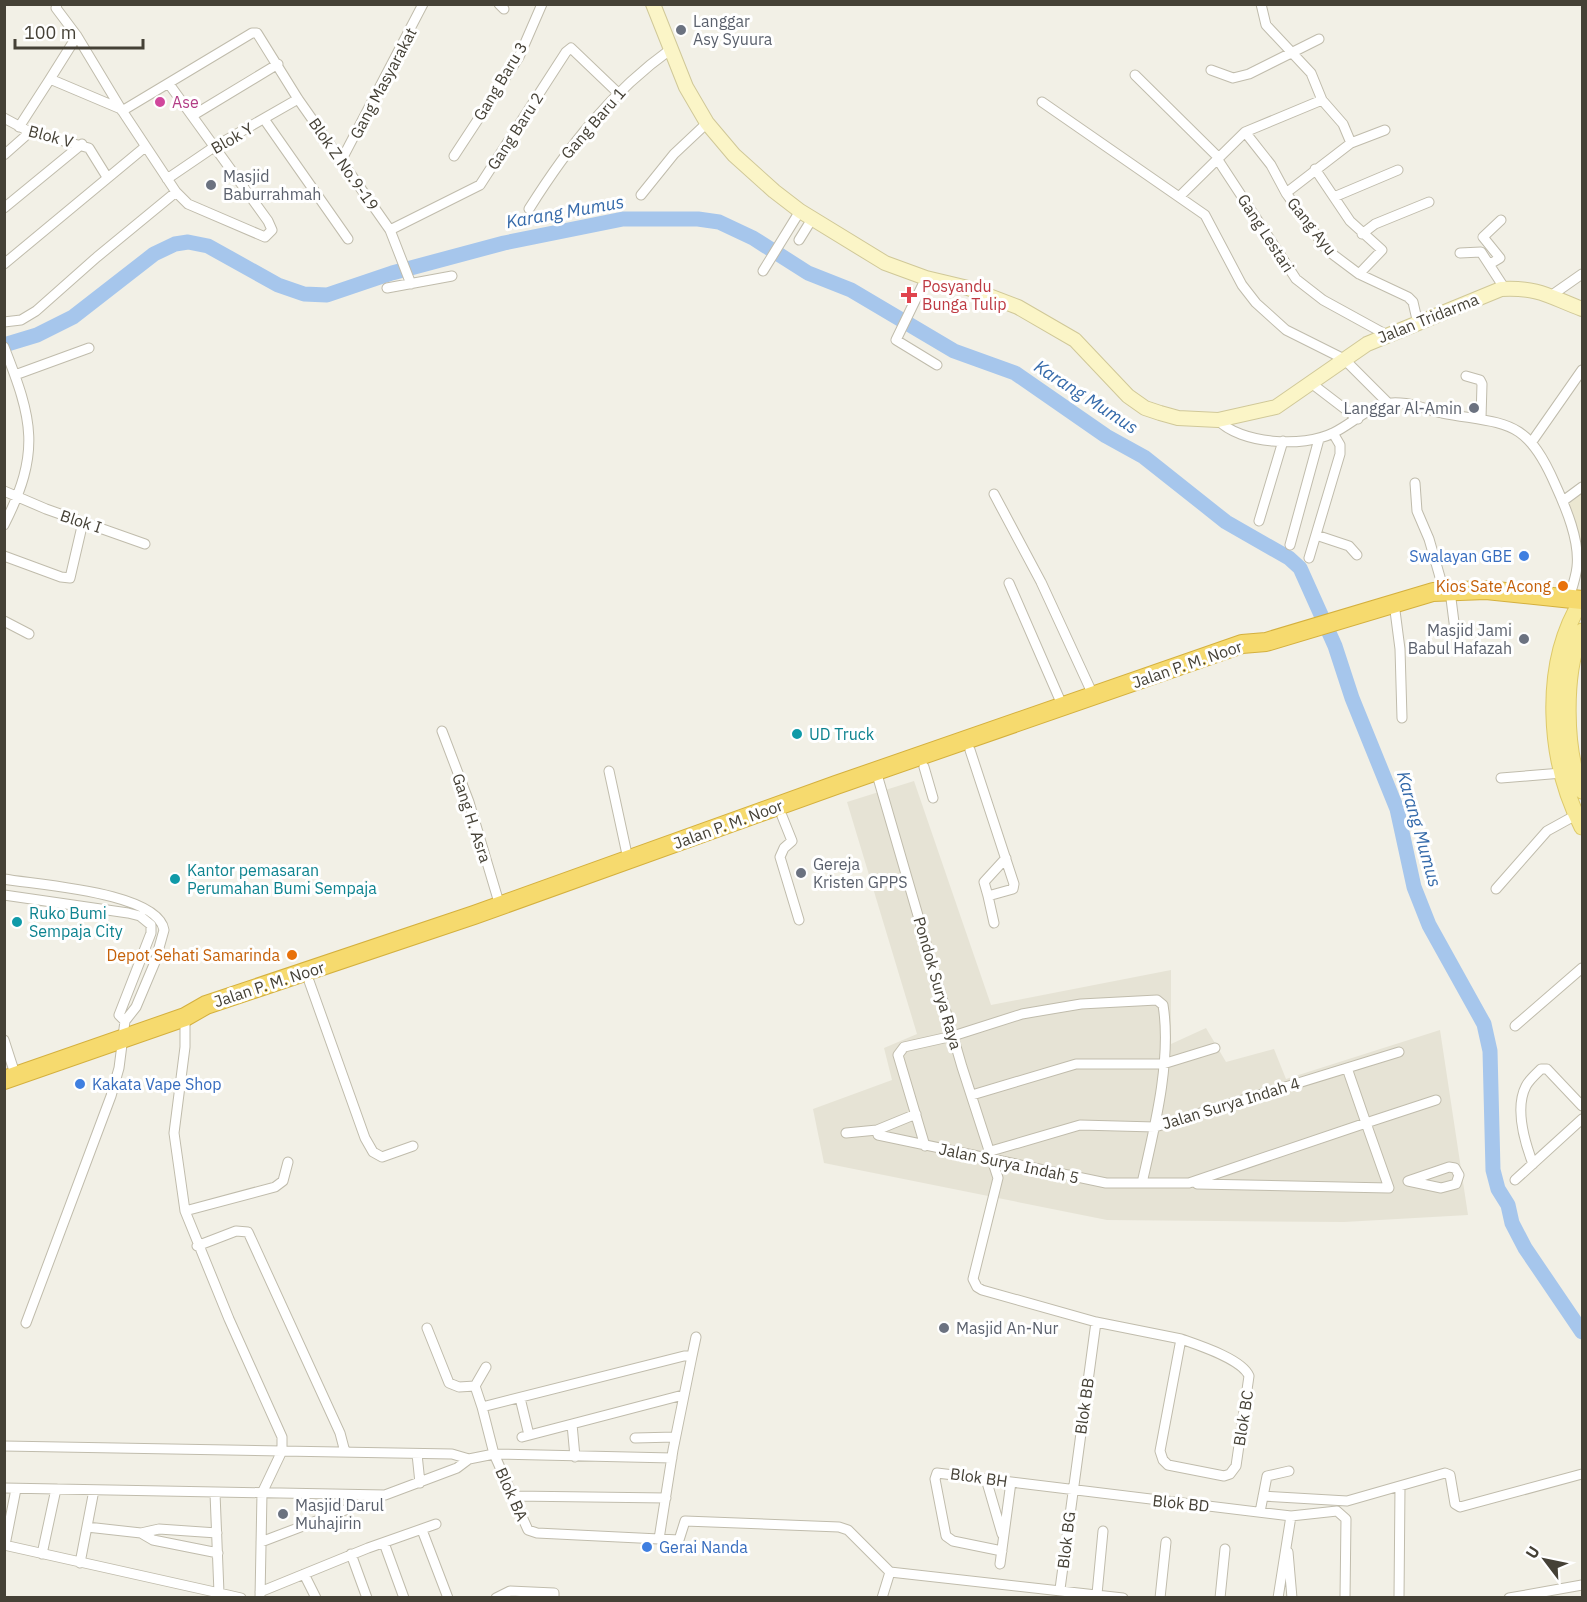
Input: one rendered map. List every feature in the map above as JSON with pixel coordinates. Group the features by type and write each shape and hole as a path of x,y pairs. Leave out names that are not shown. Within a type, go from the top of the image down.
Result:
{"highway":[{"name":"Jalan P. M. Noor","path":"189,1016 202,1016 309,981 328,970 500,906 782,816 877,777 924,766 970,750 1094,697 1242,644 1266,642 1425,593 1486,590 1578,599"},
{"name":"Jalan P. M. Noor","path":"10,1078 189,1016 206,1005 328,970 1062,711 1246,654 1266,642"}],"main road":[{"path":"1578,599 1568,627 1556,677 1556,721 1562,773 1579,821"},
{"path":"1582,631 1580,650 1569,694 1569,722 1576,777 1582,791"}],"street":[{"path":"57,4 56,8 77,36 121,110 176,192 192,206 263,237 269,234 272,230 268,221 169,84 121,110"},
{"name":"Gang Masyarakat","path":"341,161 423,4"},
{"name":"Gang Baru 3","path":"454,156 519,57 542,4"},
{"name":"Jalan Tridarma","path":"653,4 686,87 707,123 734,155 806,215 885,263 927,278 968,288 1017,307 1075,340 1128,396 1145,408 1178,418 1218,420 1276,407 1344,359 1385,334 1418,324 1475,298 1505,289 1532,289 1552,295 1582,309"},
{"path":"1261,4 1266,25 1311,73 1322,100 1343,124 1351,143"},
{"name":"Blok Z No.9-19","path":"169,84 255,32 278,64 298,99 390,230 411,282"},
{"path":"20,127 77,36"},
{"path":"1211,70 1222,76 1238,78 1319,39"},
{"name":"Gang Baru 2","path":"390,230 480,185 566,52 571,48 617,92"},
{"name":"Gang Baru 1","path":"529,209 581,133 617,92 670,49"},
{"path":"192,116 278,64"},
{"name":"Gang Lestari","path":"1135,75 1218,159 1296,279 1323,300 1385,334"},
{"path":"50,79 121,110"},
{"name":"Blok Y","path":"167,179 214,147 298,99"},
{"path":"1180,196 1245,132 1322,100"},
{"path":"1042,102 1205,215 1242,285 1256,303 1286,330 1344,359 1388,403 1481,418 1513,426 1531,442 1546,463 1563,501 1575,544 1578,599"},
{"name":"Blok V","path":"4,118 30,132 82,144"},
{"path":"264,119 348,239"},
{"path":"641,195 674,154 707,123"},
{"path":"1286,193 1351,143 1385,130"},
{"path":"4,155 30,132"},
{"name":"Gang Ayu","path":"1245,132 1271,165 1286,193 1327,250 1359,274 1408,297 1413,302 1418,324"},
{"path":"4,208 82,144 95,154 107,177"},
{"path":"4,264 145,147"},
{"path":"1316,169 1350,221 1382,250 1359,274"},
{"path":"1334,197 1398,170"},
{"path":"4,322 21,320 36,310 176,192"},
{"path":"1362,234 1375,224 1429,202"},
{"path":"764,269 783,238 806,215"},
{"path":"799,240 806,215"},
{"path":"1490,264 1500,258 1483,237 1501,220"},
{"path":"1460,253 1478,250 1490,264 1505,289"},
{"path":"1552,295 1582,274"},
{"path":"387,288 452,276"},
{"path":"927,278 896,339 897,342 937,365"},
{"path":"4,347 14,372 29,428 30,454 18,497 4,525"},
{"path":"14,372 89,348"},
{"path":"1531,442 1582,370"},
{"path":"1466,376 1480,380 1482,384 1481,418"},
{"path":"1311,383 1358,419"},
{"path":"1218,420 1227,434 1283,441 1319,439 1333,434 1388,403"},
{"path":"1309,558 1340,454 1340,445 1333,434"},
{"path":"1290,545 1319,439"},
{"path":"1259,521 1283,441"},
{"path":"1415,483 1417,511 1447,591 1455,630"},
{"path":"1563,501 1582,487"},
{"name":"Blok I","path":"4,491 145,544"},
{"path":"994,494 1041,582 1094,697"},
{"path":"4,556 61,577 70,578 83,522"},
{"path":"1316,535 1348,546 1357,555"},
{"path":"1009,583 1062,711"},
{"path":"1394,603 1400,649 1402,718"},
{"path":"4,621 29,634"},
{"name":"Gang H. Asra","path":"442,731 469,802 500,906"},
{"path":"970,750 1014,884 1013,889 988,896"},
{"path":"924,766 933,798"},
{"path":"609,771 633,862"},
{"path":"1501,778 1562,773"},
{"name":"Pondok Surya Raya","path":"877,777 953,1036 992,1155 998,1187 973,1279 975,1285 982,1290 1096,1322"},
{"path":"782,816 792,841 780,857 799,920"},
{"path":"1496,890 1548,831 1579,821"},
{"path":"994,923 984,882 1006,858"},
{"path":"4,879 115,897 142,905 164,930 136,1007 125,1021 119,1068 111,1096 26,1323"},
{"path":"4,895 128,913 155,921"},
{"path":"125,1021 119,1015 155,921"},
{"path":"1515,1026 1582,968"},
{"path":"309,981 369,1147 382,1157 413,1146"},
{"path":"925,1146 898,1055 904,1047 953,1036 1022,1014 1080,1004 1157,1000 1163,1005 1164,1014 1163,1064 1155,1127 1142,1183"},
{"path":"189,1016 174,1133 184,1211 282,1444 262,1493 260,1595 351,1554 436,1524"},
{"path":"4,1040 10,1078"},
{"path":"972,1095 1076,1064 1163,1064 1215,1048"},
{"name":"Jalan Surya Indah 4","path":"992,1155 1080,1125 1155,1127 1399,1052"},
{"path":"1347,1068 1389,1188 1408,1181 1449,1167 1455,1168 1459,1175 1456,1184 1449,1187 1408,1181"},
{"path":"1533,1164 1525,1143 1521,1117 1524,1089 1528,1083 1541,1069 1547,1069 1582,1106"},
{"name":"Jalan Surya Indah 5","path":"1189,1183 1436,1100"},
{"path":"846,1133 877,1130 916,1114"},
{"path":"1515,1180 1582,1119"},
{"name":"Jalan Surya Indah 5","path":"877,1130 879,1136 925,1146 992,1155 1106,1183 1389,1188"},
{"path":"184,1211 275,1187 283,1181 288,1162"},
{"path":"197,1246 236,1231 248,1232 340,1433 344,1448"},
{"name":"Blok BC","path":"1096,1322 1181,1339 1202,1346 1247,1371 1248,1384 1236,1466 1230,1474 1224,1476 1168,1465 1163,1460 1161,1451 1181,1339"},
{"name":"Blok BB","path":"1072,1491 1096,1322"},
{"path":"427,1328 449,1383 459,1387 475,1386 486,1367"},
{"path":"696,1337 683,1395 659,1539 679,1540 685,1521 839,1527 848,1530 890,1572 1060,1589 1123,1598"},
{"path":"482,1407 692,1356"},
{"name":"Blok BA","path":"475,1386 492,1447 528,1530 532,1533 659,1539"},
{"path":"520,1398 525,1436 683,1395"},
{"path":"572,1424 574,1453"},
{"path":"635,1438 674,1446"},
{"path":"4,1446 282,1444 417,1454 452,1454 469,1459"},
{"path":"261,1542 457,1468 492,1447 574,1453 674,1446"},
{"path":"417,1454 420,1483"},
{"path":"1260,1512 1264,1490 1271,1473 1289,1471"},
{"name":"Blok BH","path":"1002,1551 953,1542 945,1534 935,1475 939,1472 1072,1491"},
{"path":"1264,1490 1347,1501 1449,1473 1455,1504 1460,1507 1582,1474"},
{"path":"986,1479 1004,1539"},
{"path":"1000,1564 1011,1482"},
{"path":"1399,1598 1400,1487"},
{"path":"4,1488 385,1495"},
{"path":"16,1489 5,1545 241,1598"},
{"path":"42,1554 56,1489"},
{"path":"81,1563 94,1491"},
{"name":"Blok BD","path":"1072,1491 1291,1516 1337,1511 1344,1515 1345,1598"},
{"name":"Blok BG","path":"1060,1589 1072,1491"},
{"path":"215,1493 219,1593"},
{"path":"514,1496 666,1498"},
{"path":"1278,1598 1291,1516"},
{"path":"87,1527 141,1533 159,1529 217,1533"},
{"path":"422,1530 448,1598"},
{"path":"1097,1594 1103,1531"},
{"path":"141,1533 153,1540 218,1553"},
{"path":"1160,1598 1166,1542"},
{"path":"384,1543 404,1598"},
{"path":"1287,1546 1292,1598"},
{"path":"1220,1598 1225,1549"},
{"path":"351,1554 367,1598"},
{"path":"882,1598 890,1572"},
{"path":"304,1574 316,1598"},
{"path":"1509,1598 1582,1585"},
{"path":"496,1598 510,1591 554,1593 554,1598"}],"shaded area":[{"path":"1582,492 1582,547 1578,547 1566,506"},
{"path":"914,781 991,1005 1171,970 1171,1044 1206,1028 1226,1062 1274,1049 1286,1079 1440,1030 1468,1215 1344,1222 1107,1220 824,1163 813,1109 892,1080 884,1048 917,1034 847,802"}],"waterway":[{"name":"Karang Mumus","path":"4,345 37,335 73,317 154,254 175,244 188,242 208,246 278,285 304,294 327,295 392,273 504,243 623,219 698,219 719,222 753,238 808,273 851,290 954,351 1015,373 1106,436 1144,457 1226,522 1289,558 1300,568 1335,646 1352,698 1397,809 1414,887 1429,925 1484,1024 1490,1051 1493,1170 1498,1189 1508,1205 1512,1223 1525,1248 1582,1332"}],"place":[{"name":"Langgar Asy Syuura","path":"681,30"},
{"name":"Ase","path":"160,102"},
{"name":"Masjid Baburrahmah","path":"211,185"},
{"name":"Posyandu Bunga Tulip","path":"909,295"},
{"name":"Langgar Al-Amin","path":"1474,408"},
{"name":"Swalayan GBE","path":"1524,556"},
{"name":"Kios Sate Acong","path":"1563,586"},
{"name":"Masjid Jami Babul Hafazah","path":"1524,639"},
{"name":"UD Truck","path":"797,734"},
{"name":"Gereja Kristen GPPS","path":"801,873"},
{"name":"Kantor pemasaran Perumahan Bumi Sempaja","path":"175,879"},
{"name":"Ruko Bumi Sempaja City","path":"17,922"},
{"name":"Depot Sehati Samarinda","path":"292,955"},
{"name":"Kakata Vape Shop","path":"80,1084"},
{"name":"Masjid An-Nur","path":"944,1328"},
{"name":"Masjid Darul Muhajirin","path":"283,1514"},
{"name":"Gerai Nanda","path":"647,1547"}]}
